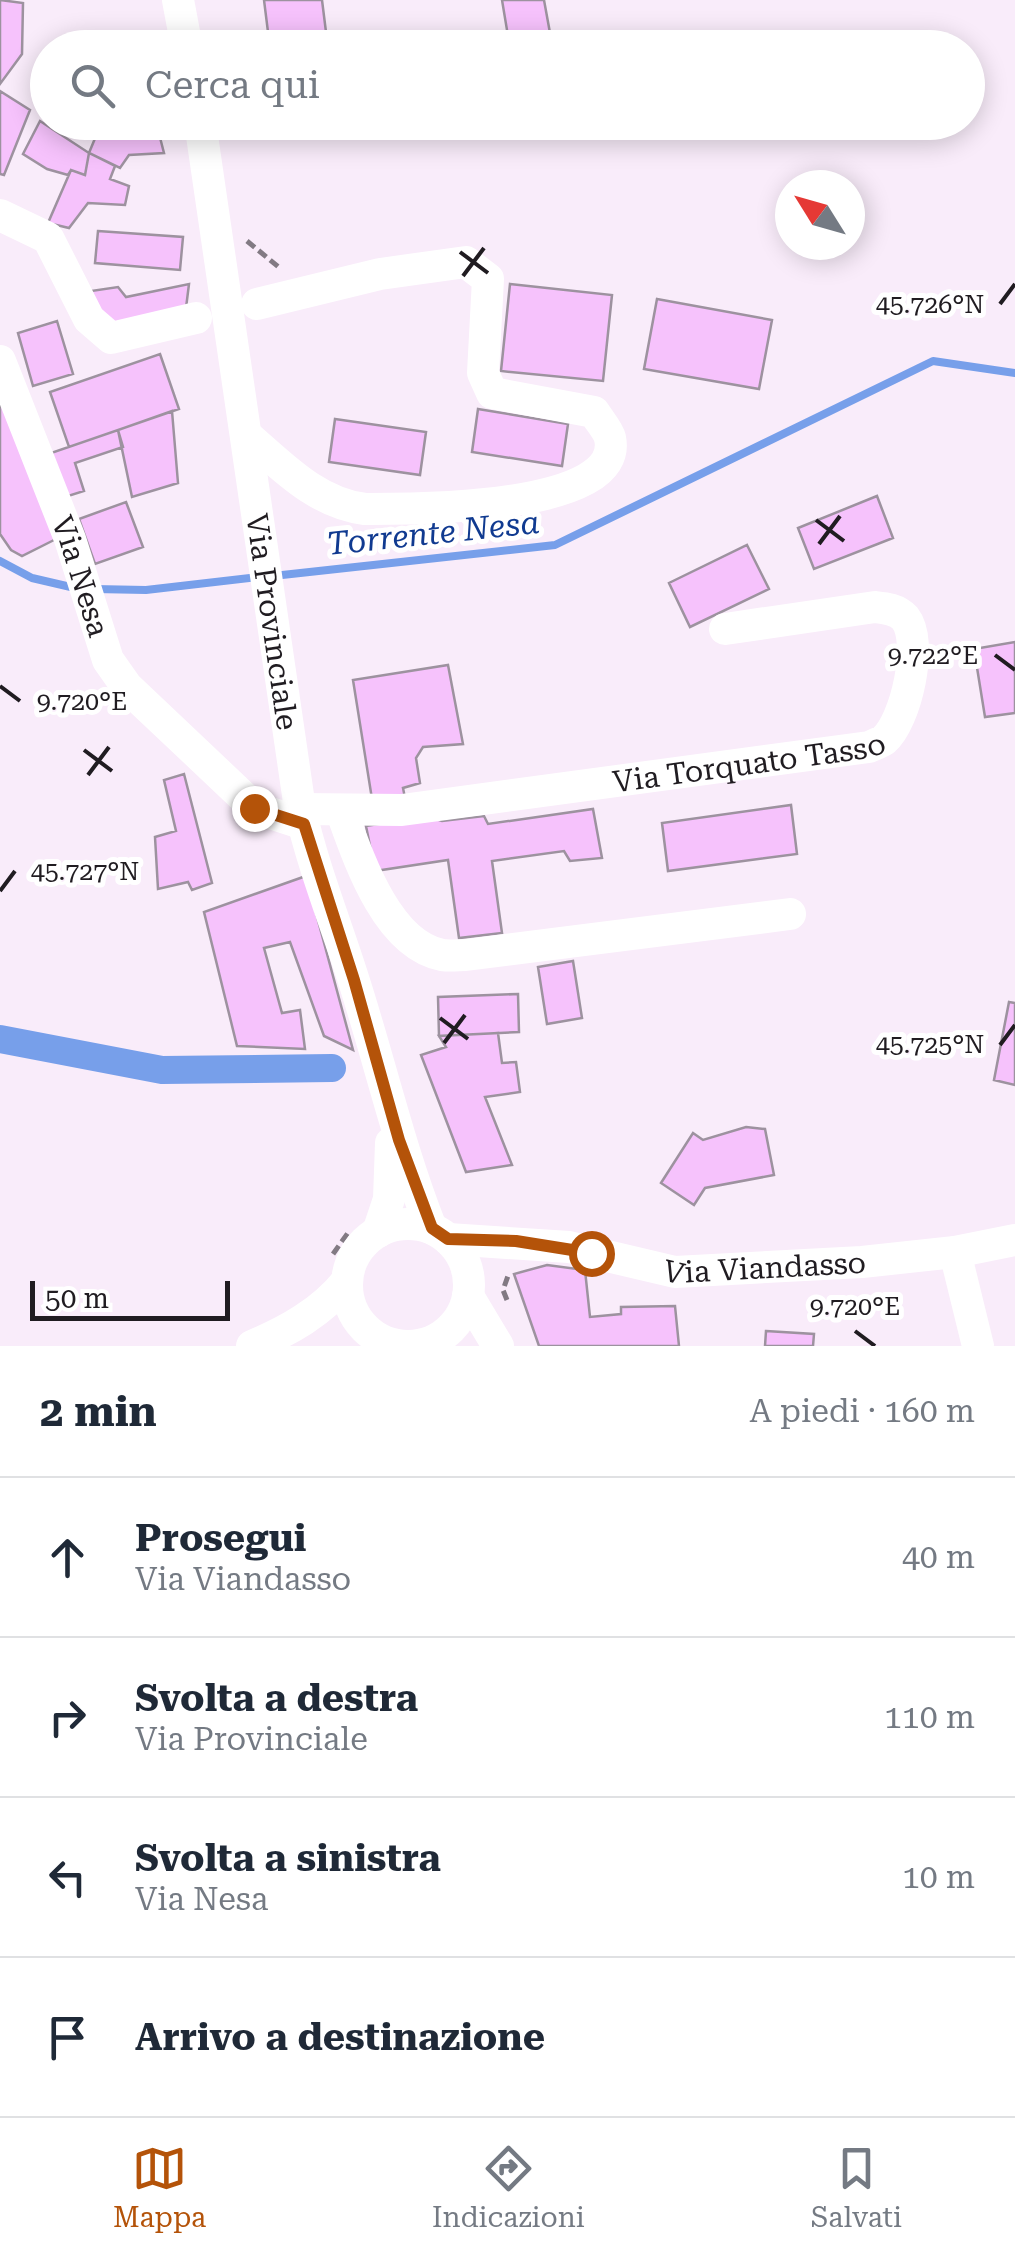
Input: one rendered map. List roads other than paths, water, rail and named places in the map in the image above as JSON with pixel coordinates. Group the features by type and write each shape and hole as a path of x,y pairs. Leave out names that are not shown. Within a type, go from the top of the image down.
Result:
{"street":[{"path":"178,0 184,30"},
{"name":"Via Provinciale","path":"203,140 302,816 390,1108 440,1234"},
{"path":"0,215 48,238 89,319 111,338 196,318"},
{"path":"246,434 300,482 347,506 366,509 525,500 571,487 596,475 607,464 610,438 594,412 492,393 483,373 488,279 466,262 380,274 257,304"},
{"name":"Via Nesa","path":"0,360 77,558 108,660 127,686 254,808 302,816"},
{"name":"Via Torquato Tasso","path":"302,816 341,810 402,810 869,747 884,741 896,724 909,690 914,640 905,618 891,609 875,606 725,629"},
{"path":"341,810 360,861 396,928 440,954 466,955 790,914"},
{"name":"Via Provinciale","path":"378,1232 391,1172 390,1108"},
{"path":"258,1344 320,1309 347,1281 355,1255 378,1232 402,1224 440,1234 460,1253 468,1283 498,1346"},
{"name":"Via Viandasso","path":"440,1234 569,1247 675,1272 761,1270 954,1252 1015,1240"},
{"path":"347,1281 352,1308 362,1326 382,1340 400,1346 455,1341 468,1283 516,1241"},
{"path":"954,1252 978,1346"},
{"path":"258,1344 339,1323 362,1326"}],"waterway":[{"name":"Torrente Nesa","path":"273,576 555,545 933,361 1015,373"},
{"name":"Torrente Nesa","path":"0,561 32,578 75,588"},
{"name":"Torrente Nesa","path":"94,589 146,590 259,577"},
{"path":"0,1039 162,1070 332,1068"}]}
